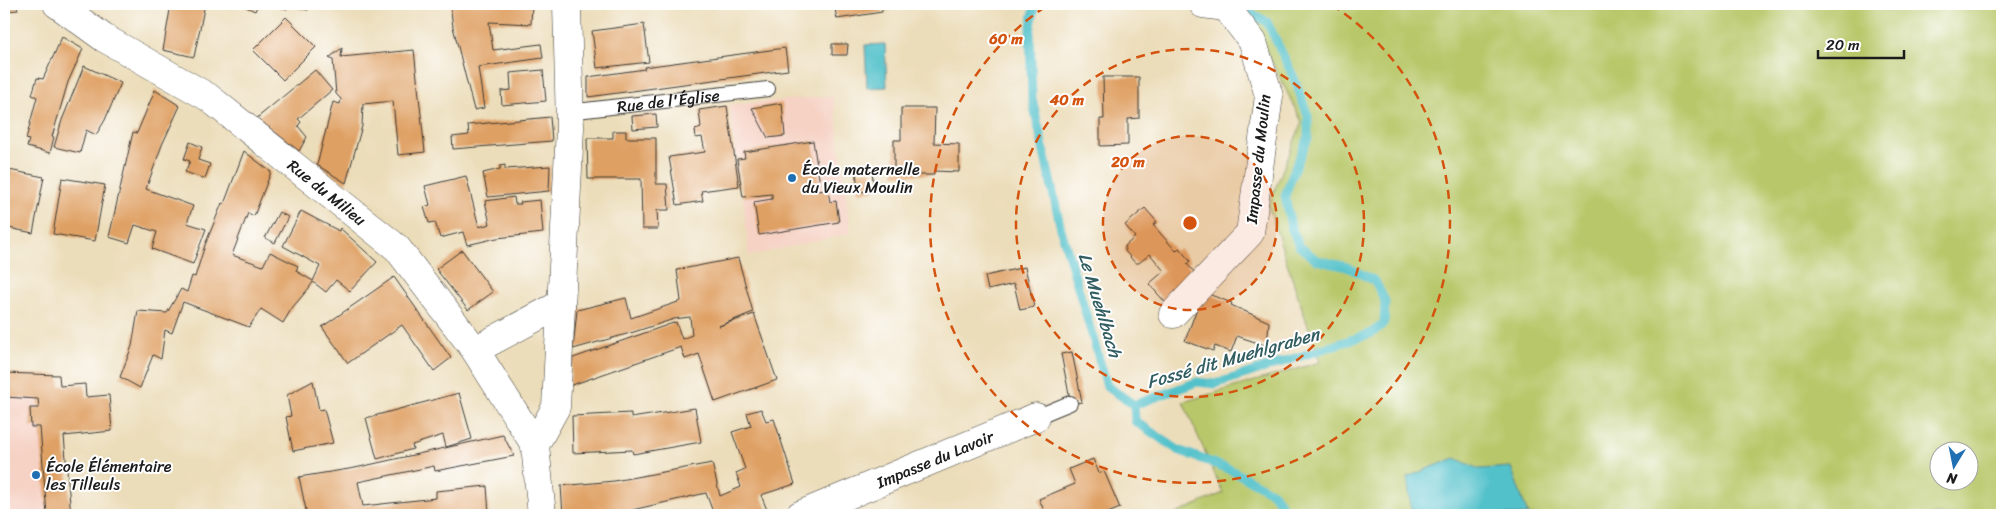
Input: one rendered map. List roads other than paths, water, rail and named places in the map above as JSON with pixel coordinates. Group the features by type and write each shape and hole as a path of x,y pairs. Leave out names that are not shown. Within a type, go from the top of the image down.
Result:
{"street":[{"name":"Rue du Milieu","path":"57,4 104,38 208,97 397,248 475,350 534,445"},
{"path":"542,515 534,445 556,407 570,128 568,112 567,4"},
{"name":"Impasse du Moulin","path":"1173,314 1250,233 1269,96 1253,42 1226,7 1204,4"},
{"path":"475,350 561,304"},
{"name":"Impasse du Lavoir","path":"800,515 1036,417"}],"lane":[{"name":"Rue de l'Église","path":"568,112 768,89"},
{"name":"Impasse du Lavoir","path":"1036,417 1070,403"}],"water":[{"path":"885,44 887,87 867,88 865,45"},
{"path":"1455,458 1479,469 1511,467 1528,515 1412,515 1407,477"}],"waterway":[{"name":"Le Muehlbach","path":"1035,4 1030,32 1032,98 1061,229 1107,386 1134,405 1135,421 1178,450 1231,470 1273,493 1289,515"},
{"name":"Fossé dit Muehlgraben","path":"1134,405 1197,382 1215,384 1372,333 1384,323 1385,301 1375,281 1347,267 1317,260 1299,246 1291,227 1285,196 1308,138 1308,116 1294,78 1267,22 1242,8 1242,4"}],"place":[{"name":"École maternelle du Vieux Moulin","path":"792,178"},
{"name":"École Élémentaire les Tilleuls","path":"36,475"}]}
